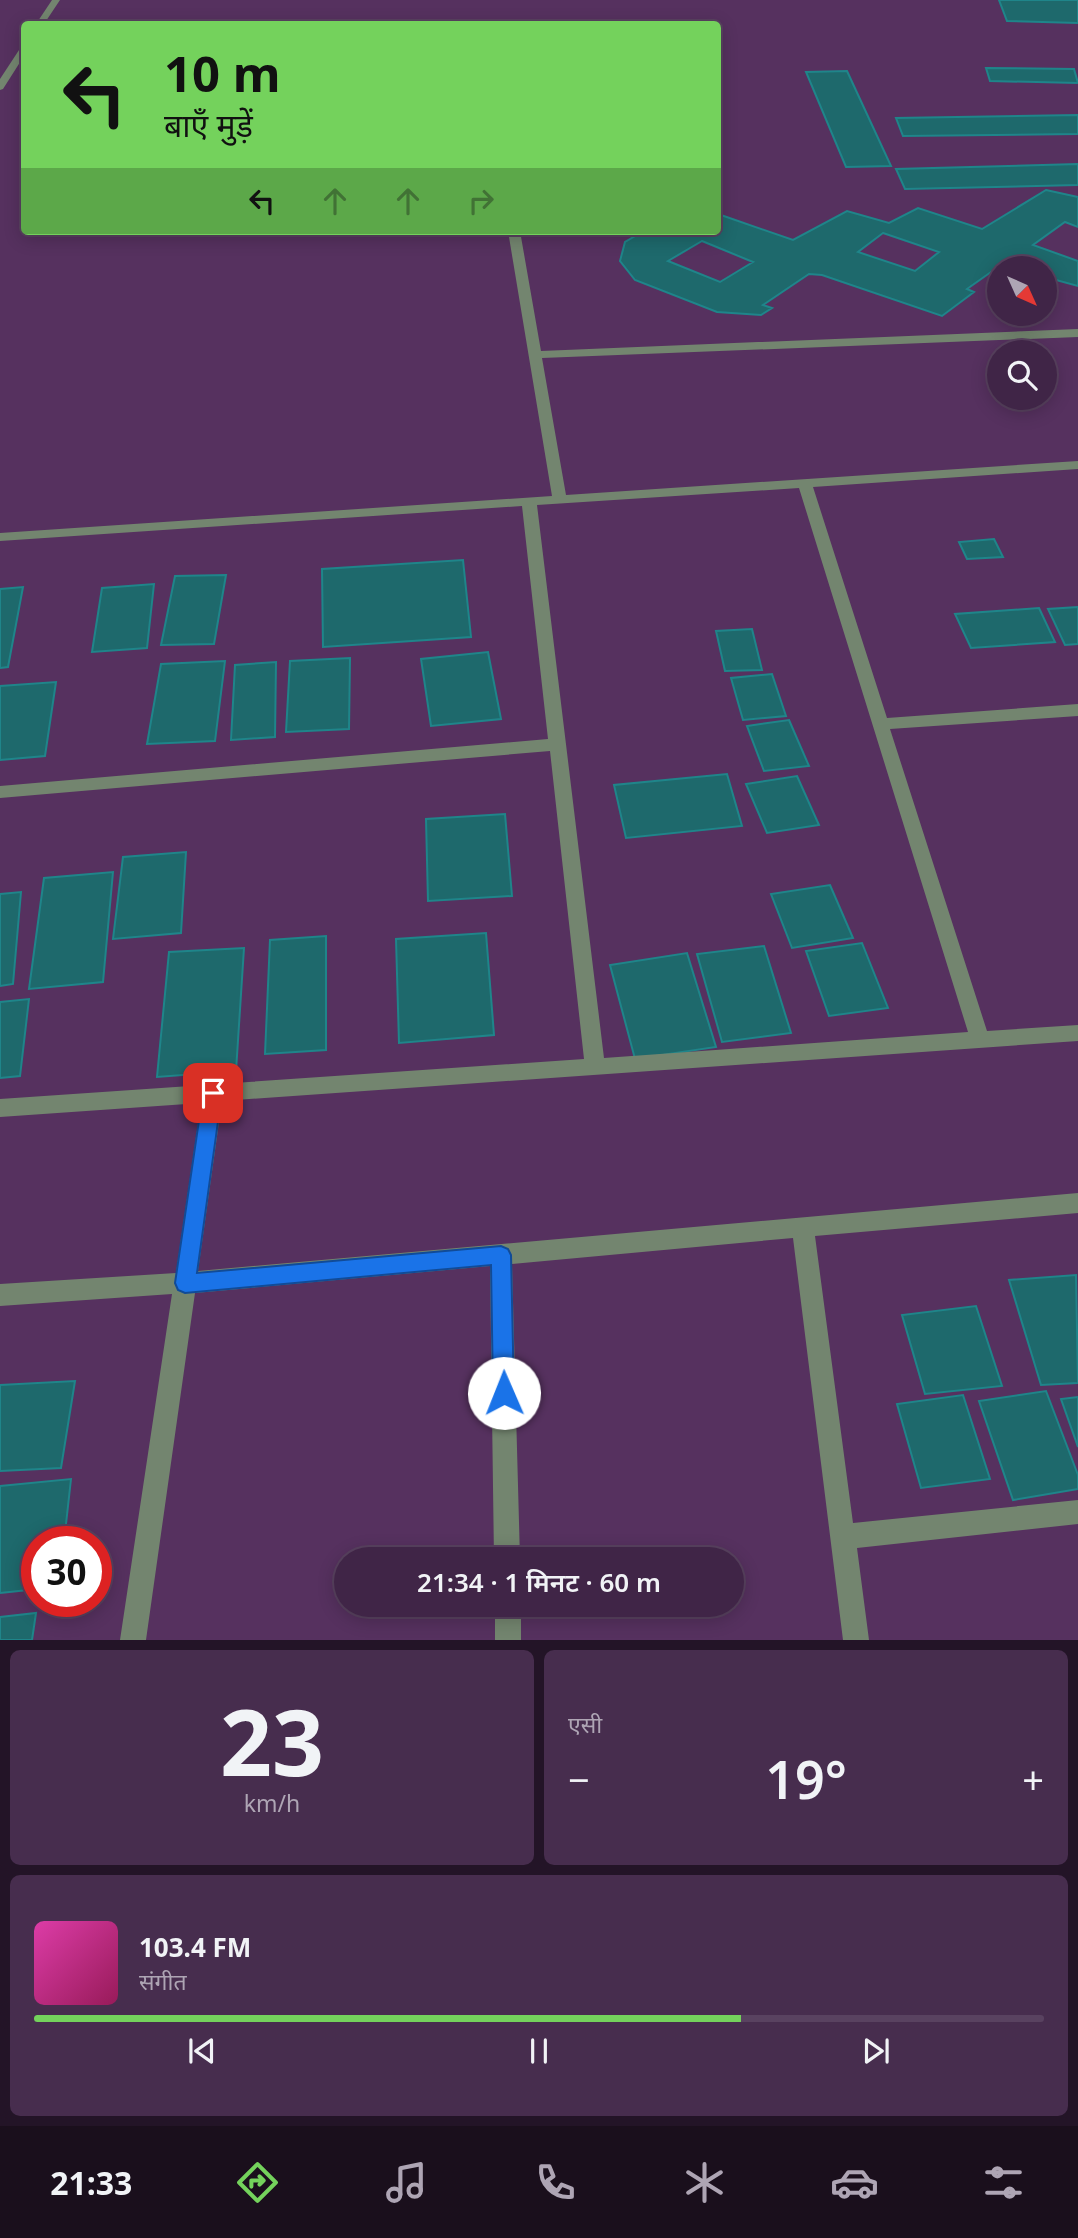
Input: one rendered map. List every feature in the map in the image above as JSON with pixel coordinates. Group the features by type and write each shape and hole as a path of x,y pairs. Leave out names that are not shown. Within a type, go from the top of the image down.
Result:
{"street":[{"path":"42,21 56,0"},
{"path":"0,87 19,52"},
{"path":"515,235 560,500"},
{"path":"535,355 1078,333"},
{"path":"0,537 1078,465"},
{"path":"805,484 980,1040"},
{"path":"529,502 595,1067"},
{"path":"880,724 1078,710"},
{"path":"0,792 558,744"},
{"path":"0,1108 1078,1033"},
{"path":"133,1640 213,1093"},
{"path":"0,1295 185,1283 1078,1203"},
{"path":"803,1228 856,1640"},
{"path":"501,1255 507,1547"},
{"path":"843,1537 1078,1512"},
{"path":"508,1617 508,1640"}],"building":[{"path":"999,0 1078,0 1078,23 1007,21"},
{"path":"986,68 1074,69 1078,83 990,81"},
{"path":"847,71 891,166 846,167 806,72"},
{"path":"1078,115 1078,134 903,136 896,118"},
{"path":"1078,164 1078,185 905,189 896,169"},
{"path":"1046,190 1078,197 1078,227 1065,222 1033,245 1078,261 1078,286 1057,280 1057,256 987,256 987,275 967,289 974,292 942,316 822,275 809,274 763,305 772,308 761,315 717,312 635,280 620,261 625,242 637,235 721,235 721,215 793,240 847,211 889,223 918,208 982,229","holes":["883,233 939,252 915,271 858,252","702,241 753,262 720,282 668,261"]},
{"path":"994,539 1003,557 967,559 959,542"},
{"path":"463,560 471,637 323,647 322,569"},
{"path":"226,575 214,644 161,645 175,576"},
{"path":"154,584 147,648 92,652 102,588"},
{"path":"23,587 8,667 0,668 0,589"},
{"path":"1078,607 1078,644 1065,645 1048,609"},
{"path":"1039,608 1055,642 971,648 955,614"},
{"path":"752,629 762,670 725,671 716,631"},
{"path":"488,652 501,719 431,726 421,659"},
{"path":"350,658 349,729 286,732 290,661"},
{"path":"225,661 215,741 147,744 161,664"},
{"path":"276,662 275,737 231,740 235,665"},
{"path":"772,674 786,716 743,720 731,678"},
{"path":"56,682 45,756 0,760 0,686"},
{"path":"789,720 809,766 764,771 747,726"},
{"path":"727,774 742,826 626,838 614,785"},
{"path":"797,776 819,825 767,833 746,784"},
{"path":"505,814 512,896 428,901 426,819"},
{"path":"186,852 181,933 113,939 123,857"},
{"path":"113,872 103,982 29,989 44,878"},
{"path":"830,885 853,938 792,948 771,894"},
{"path":"21,892 13,984 0,986 0,894"},
{"path":"486,933 494,1035 399,1043 396,939"},
{"path":"326,936 326,1050 265,1054 270,940"},
{"path":"862,943 888,1008 829,1016 806,951"},
{"path":"764,946 791,1033 722,1042 697,954"},
{"path":"244,948 236,1071 157,1077 169,952"},
{"path":"687,953 716,1047 635,1059 610,965"},
{"path":"29,999 20,1076 0,1078 0,1002"},
{"path":"1076,1275 1078,1383 1041,1385 1009,1280"},
{"path":"976,1306 1002,1386 925,1394 902,1315"},
{"path":"75,1381 61,1468 0,1471 0,1385"},
{"path":"1046,1391 1078,1475 1078,1489 1013,1500 979,1401"},
{"path":"963,1395 990,1479 921,1488 897,1404"},
{"path":"1078,1397 1078,1447 1061,1399"},
{"path":"71,1479 66,1526 21,1526 21,1591 0,1593 0,1486"},
{"path":"21,1615 21,1617 35,1617 32,1640 0,1640 0,1617"}],"route":[{"path":"213,1093 185,1283 501,1255 504,1393"}]}
